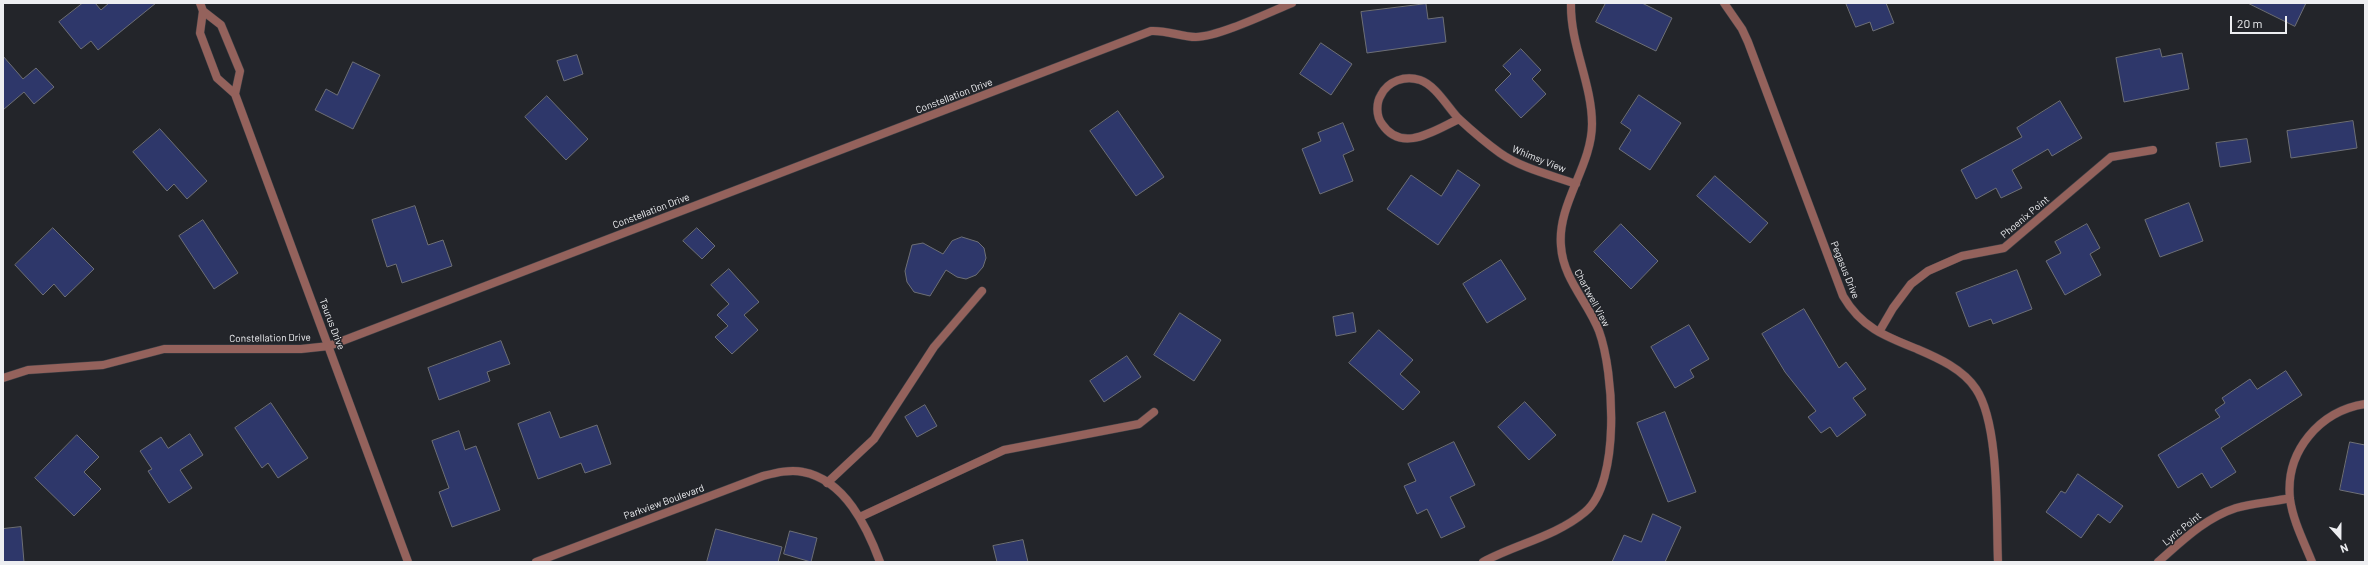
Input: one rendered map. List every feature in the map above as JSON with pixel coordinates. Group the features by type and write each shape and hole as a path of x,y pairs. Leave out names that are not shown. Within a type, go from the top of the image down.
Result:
{"street":[{"name":"Taurus Drive","path":"200,3 203,12 200,32 217,78 235,94 408,562"},
{"name":"Constellation Drive","path":"3,378 28,370 103,365 164,349 301,349 329,346 1151,31 1162,30 1196,37 1211,35 1292,3"},
{"name":"Chartwell View","path":"1483,562 1572,522 1586,511 1597,497 1607,470 1611,442 1609,369 1606,350 1598,329 1569,279 1561,246 1561,231 1589,146 1592,126 1591,106 1571,21 1571,3"},
{"name":"Pegasus Drive","path":"1724,3 1742,29 1748,42 1843,296 1859,320 1880,332 1955,368 1976,389 1983,401 1992,439 1998,562"},
{"path":"203,12 221,25 240,71 235,94"},
{"name":"Whimsy View","path":"1459,119 1414,139 1406,139 1395,137 1386,130 1380,122 1377,110 1379,99 1389,85 1398,80 1410,78 1421,80 1430,86 1459,119 1500,153 1515,162 1576,184"},
{"name":"Phoenix Point","path":"1880,332 1893,308 1911,284 1928,271 1962,256 2004,248 2112,157 2153,150"},
{"path":"880,562 869,532 860,517 847,500 827,483 874,439 934,347 982,291"},
{"path":"2312,562 2294,519 2290,498 2296,456 2306,437 2320,423 2337,412 2365,404"},
{"path":"860,517 1004,450 1139,424 1154,412"},
{"name":"Parkview Boulevard","path":"536,562 763,476 802,472 820,478 827,483"},
{"name":"Lyric Point","path":"2158,562 2201,525 2220,515 2237,508 2290,498"}],"building":[{"path":"83,3 95,3 101,10 109,3 156,3 98,50 91,41 81,49 59,22"},
{"path":"1606,3 1642,3 1672,18 1656,51 1596,22"},
{"path":"1846,3 1886,3 1894,23 1873,31 1870,22 1856,27"},
{"path":"2248,3 2306,3 2295,26"},
{"path":"1426,4 1428,19 1443,17 1446,42 1367,53 1361,12"},
{"path":"1321,43 1352,64 1331,95 1300,74"},
{"path":"1521,49 1541,70 1532,79 1546,94 1521,118 1495,90 1511,74 1503,66"},
{"path":"2160,49 2162,57 2182,53 2189,89 2124,102 2116,58"},
{"path":"577,55 583,74 564,81 557,61"},
{"path":"3,56 23,79 36,68 54,87 34,104 24,92 3,110"},
{"path":"353,62 380,75 353,129 315,110 326,89 337,95"},
{"path":"1639,95 1681,123 1650,170 1619,149 1631,130 1621,123"},
{"path":"547,96 588,139 566,160 525,117"},
{"path":"2060,101 2082,138 2052,156 2048,149 2012,170 2022,188 2001,198 1996,188 1976,199 1961,170 2022,137 2017,128"},
{"path":"1118,111 1164,177 1136,196 1090,131"},
{"path":"2353,121 2357,148 2291,158 2287,131"},
{"path":"1343,123 1354,150 1343,155 1353,181 1320,194 1302,149 1321,141 1318,133"},
{"path":"160,129 207,181 187,199 174,184 167,191 133,152"},
{"path":"2247,139 2251,162 2220,167 2216,143"},
{"path":"1458,170 1480,185 1438,245 1387,209 1411,175 1441,196"},
{"path":"1715,176 1768,223 1750,243 1697,196"},
{"path":"2189,203 2203,241 2160,257 2145,220"},
{"path":"415,206 428,245 443,240 452,266 402,283 396,264 387,267 372,220"},
{"path":"203,220 238,273 214,289 179,236"},
{"path":"1621,224 1658,261 1631,289 1594,252"},
{"path":"2087,224 2100,248 2090,254 2101,275 2065,295 2046,261 2061,253 2055,242"},
{"path":"53,228 94,269 65,297 54,284 43,295 15,265"},
{"path":"697,228 715,246 702,259 683,241"},
{"path":"962,237 978,242 984,248 986,258 983,267 976,275 966,279 957,277 946,270 930,296 914,292 907,282 905,271 912,245 923,243 943,254 952,241"},
{"path":"1501,260 1526,299 1487,323 1463,284"},
{"path":"729,269 759,302 744,315 758,330 732,354 715,337 728,326 717,315 729,304 711,285"},
{"path":"2017,270 2032,309 1993,324 1991,319 1969,327 1956,293"},
{"path":"1804,309 1839,368 1846,362 1866,389 1853,398 1866,415 1837,437 1830,427 1821,433 1808,417 1816,411 1785,372 1762,334"},
{"path":"1180,313 1221,340 1194,381 1154,355"},
{"path":"1353,313 1356,332 1336,336 1333,317"},
{"path":"1689,325 1709,359 1690,370 1694,377 1675,388 1651,347"},
{"path":"1379,330 1413,360 1400,374 1420,392 1403,410 1349,363"},
{"path":"501,341 510,364 487,372 490,381 439,400 428,368"},
{"path":"1127,356 1141,377 1104,402 1090,381"},
{"path":"2286,371 2302,395 2221,448 2236,472 2211,488 2202,473 2178,488 2158,455 2220,417 2215,410 2225,403 2222,398 2250,379 2257,389"},
{"path":"1525,402 1556,435 1529,460 1498,427"},
{"path":"271,403 308,458 278,478 268,463 262,468 235,428"},
{"path":"925,405 937,426 917,437 905,417"},
{"path":"550,412 560,438 597,425 611,464 585,473 581,463 538,479 518,424"},
{"path":"1665,412 1696,492 1668,502 1637,423"},
{"path":"459,431 465,450 476,446 500,510 452,527 439,492 449,488 432,441"},
{"path":"190,434 203,455 180,470 192,488 169,503 148,471 152,469 140,451 161,437 168,448"},
{"path":"77,435 99,457 84,472 101,489 74,516 35,478"},
{"path":"1454,442 1475,485 1450,497 1465,527 1441,538 1427,509 1417,514 1404,486 1416,481 1408,464"},
{"path":"2350,442 2365,445 2365,495 2340,490"},
{"path":"2078,474 2123,506 2110,523 2098,514 2081,538 2046,512 2061,491 2065,493"},
{"path":"1653,514 1681,527 1665,562 1612,562 1624,535 1641,542"},
{"path":"21,527 24,562 3,562 3,529"},
{"path":"716,529 782,547 778,562 707,562"},
{"path":"790,531 817,538 811,562 784,554"},
{"path":"1023,540 1028,562 997,562 993,546"}]}
